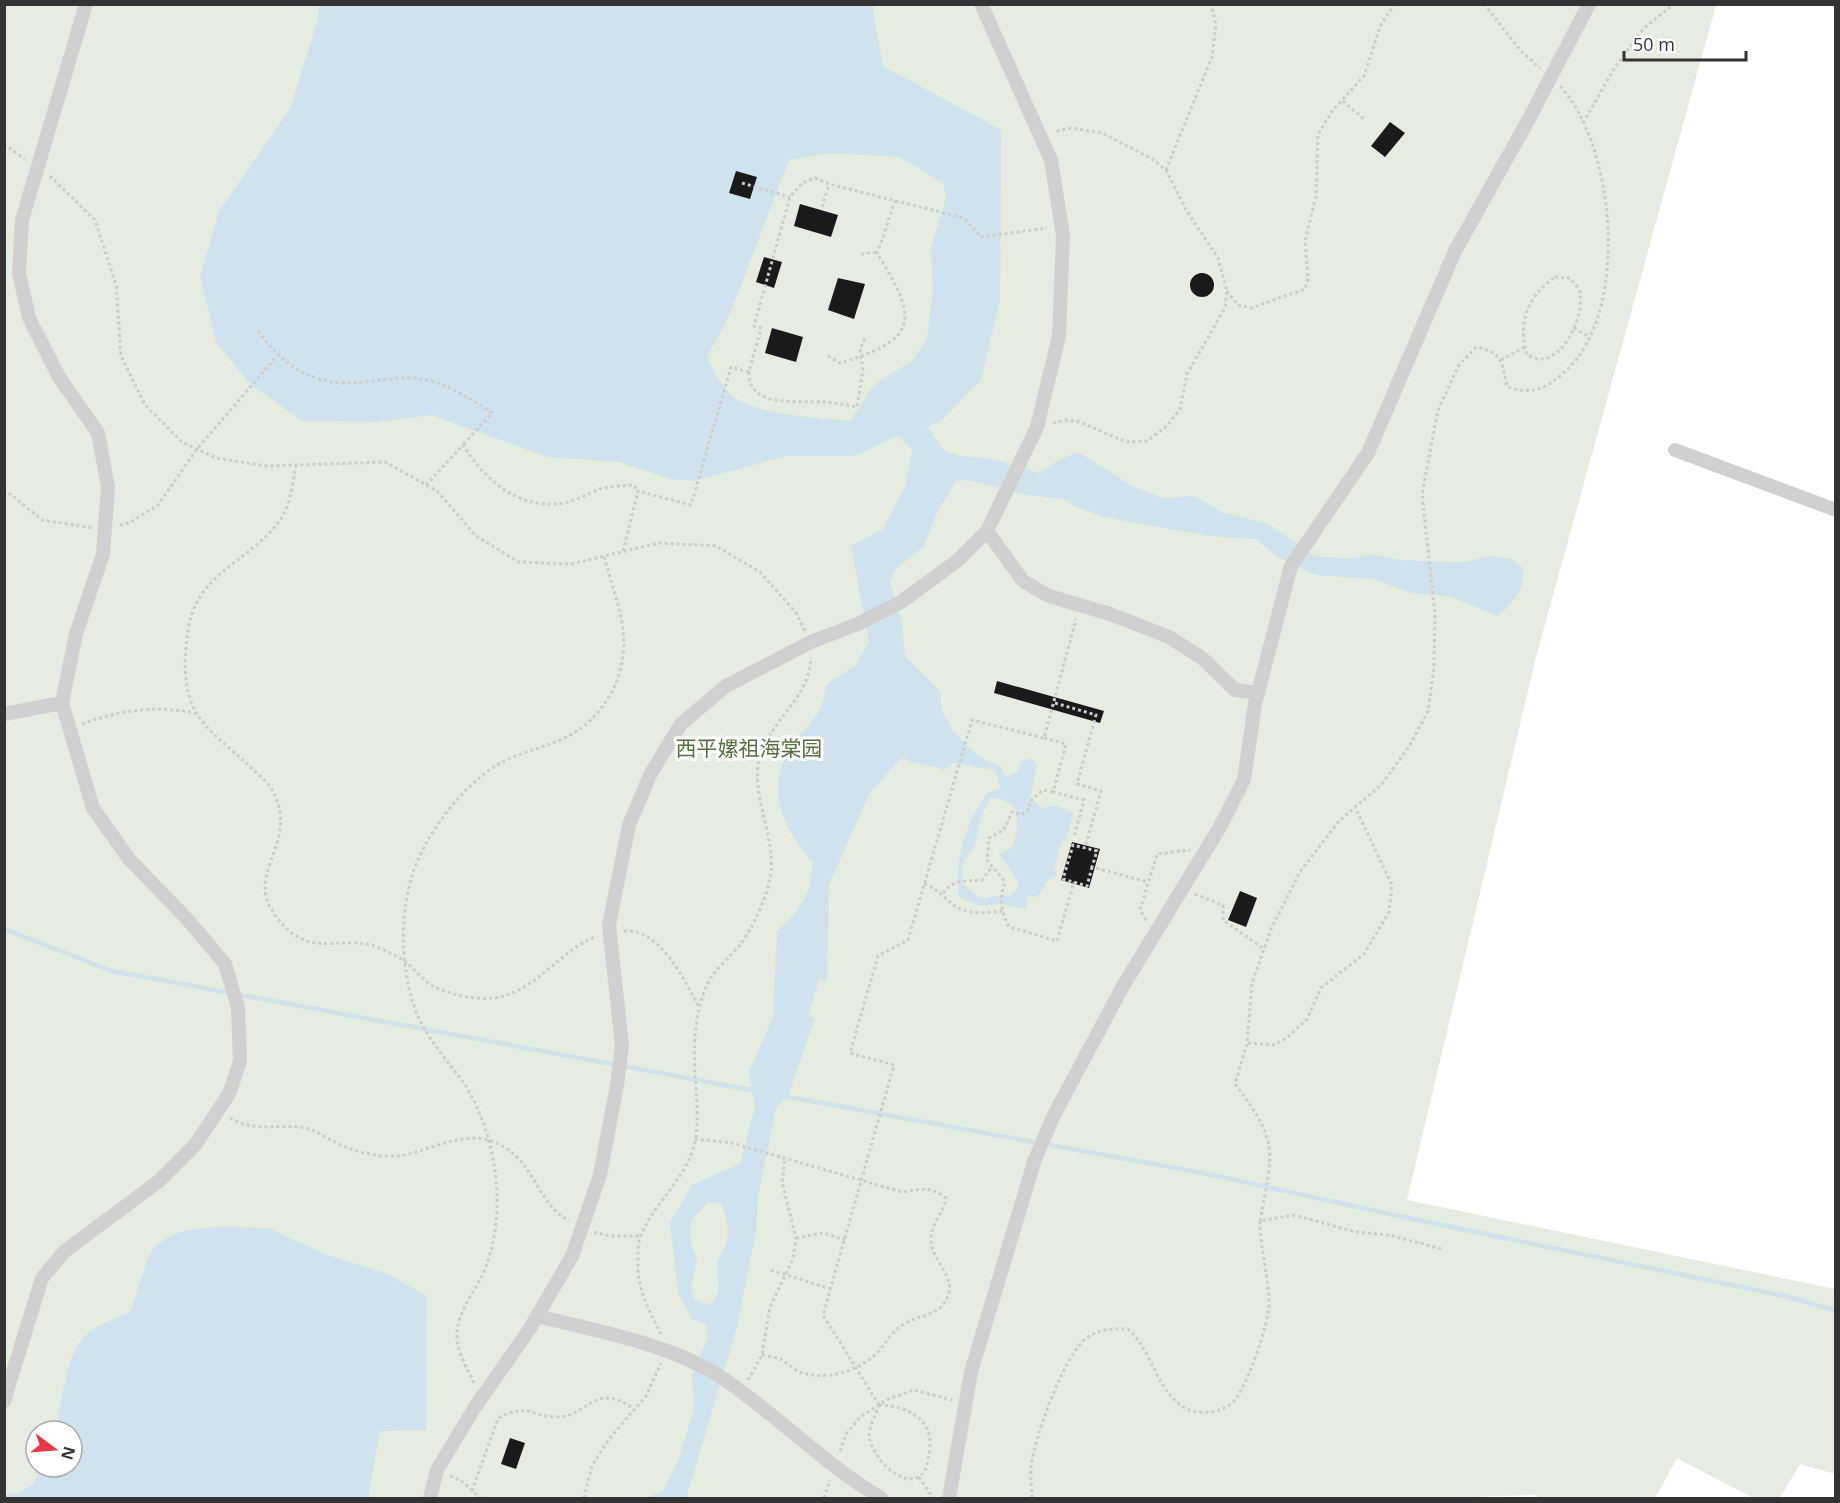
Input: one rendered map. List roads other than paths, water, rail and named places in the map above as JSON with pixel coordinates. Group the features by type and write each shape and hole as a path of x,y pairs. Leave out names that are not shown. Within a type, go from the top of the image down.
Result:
{"street":[{"path":"4,1401 42,1278 65,1251 159,1181 195,1145 229,1094 240,1061 238,1007 225,963 188,920 129,859 93,808 62,703 76,634 103,554 108,488 98,433 59,376 29,318 19,273 22,220 86,4"},
{"path":"430,1498 437,1470 482,1397 537,1316 572,1256 600,1175 622,1046 610,932 628,825 651,773 681,724 726,686 811,642 860,624 901,602 957,561 987,531 1037,427 1059,336 1061,226 1051,160 981,4"},
{"path":"949,1498 965,1404 981,1338 1035,1159 1054,1114 1123,986 1207,848 1244,780 1258,693 1291,566 1368,453 1455,251 1589,4"},
{"path":"1675,450 1836,510"},
{"path":"987,531 1023,581 1049,597 1080,605 1169,637 1202,658 1235,690 1258,693"},
{"path":"4,714 62,703"},
{"path":"537,1316 619,1337 688,1360 723,1379 835,1467 881,1498"}],"water":[{"path":"319,5 875,5 873,13 883,66 1001,130 1000,300 981,380 940,422 927,426 944,451 960,456 991,459 1040,473 1057,461 1078,452 1134,487 1163,498 1194,496 1222,512 1268,524 1315,556 1352,559 1370,554 1402,560 1465,562 1488,556 1512,559 1523,568 1522,583 1517,596 1497,616 1451,597 1412,593 1373,579 1316,575 1278,557 1256,539 1208,536 1104,517 1076,507 1064,499 1028,495 968,480 956,481 937,512 924,546 896,569 890,582 902,623 905,656 941,692 941,701 947,720 973,752 1001,766 1005,776 1013,775 1020,768 1020,762 1031,758 1037,765 1030,798 1044,809 1059,806 1073,814 1066,841 1062,840 1054,869 1057,871 1055,877 1048,881 1037,897 1028,896 1026,909 1001,904 980,906 959,897 960,857 973,815 986,794 1000,788 996,770 953,763 944,770 902,758 870,792 829,885 827,981 819,979 808,1016 815,1018 788,1096 776,1108 758,1196 756,1232 737,1327 686,1498 646,1498 663,1491 678,1462 694,1409 692,1375 708,1337 705,1323 692,1319 678,1293 670,1222 692,1185 740,1164 755,1107 749,1072 773,1017 777,931 803,901 807,893 813,863 793,836 786,822 778,794 779,779 783,763 791,747 819,711 827,684 855,666 869,642 851,546 882,530 905,486 913,450 897,436 854,456 787,456 694,481 671,479 618,462 548,457 431,415 378,422 302,421 250,384 216,342 200,276 219,211 290,109 318,19","holes":["831,153 900,157 943,183 946,198 931,248 933,290 927,338 913,360 873,386 850,421 780,413 740,401 725,388 707,357 730,314 789,160","997,798 1010,803 1016,813 1017,829 1013,846 999,854 1016,878 1019,887 1011,895 980,898 962,883 963,863 975,846 981,817 990,799","707,1203 721,1203 727,1221 728,1235 717,1264 718,1289 712,1303 703,1304 694,1298 691,1287 697,1260 691,1243 691,1221"]},
{"path":"223,1227 268,1228 327,1255 386,1273 427,1296 426,1430 380,1431 368,1498 5,1498 5,1494 23,1491 35,1479 84,1479 84,1419 58,1419 65,1381 78,1345 94,1329 130,1313 150,1253 164,1240 177,1233"}],"waterway":[{"path":"4,929 112,971 757,1091"},
{"path":"783,1096 1203,1173 1785,1296 1836,1311"}],"park label":[{"name":"西平嫘祖海棠园","path":"749,749"}]}
